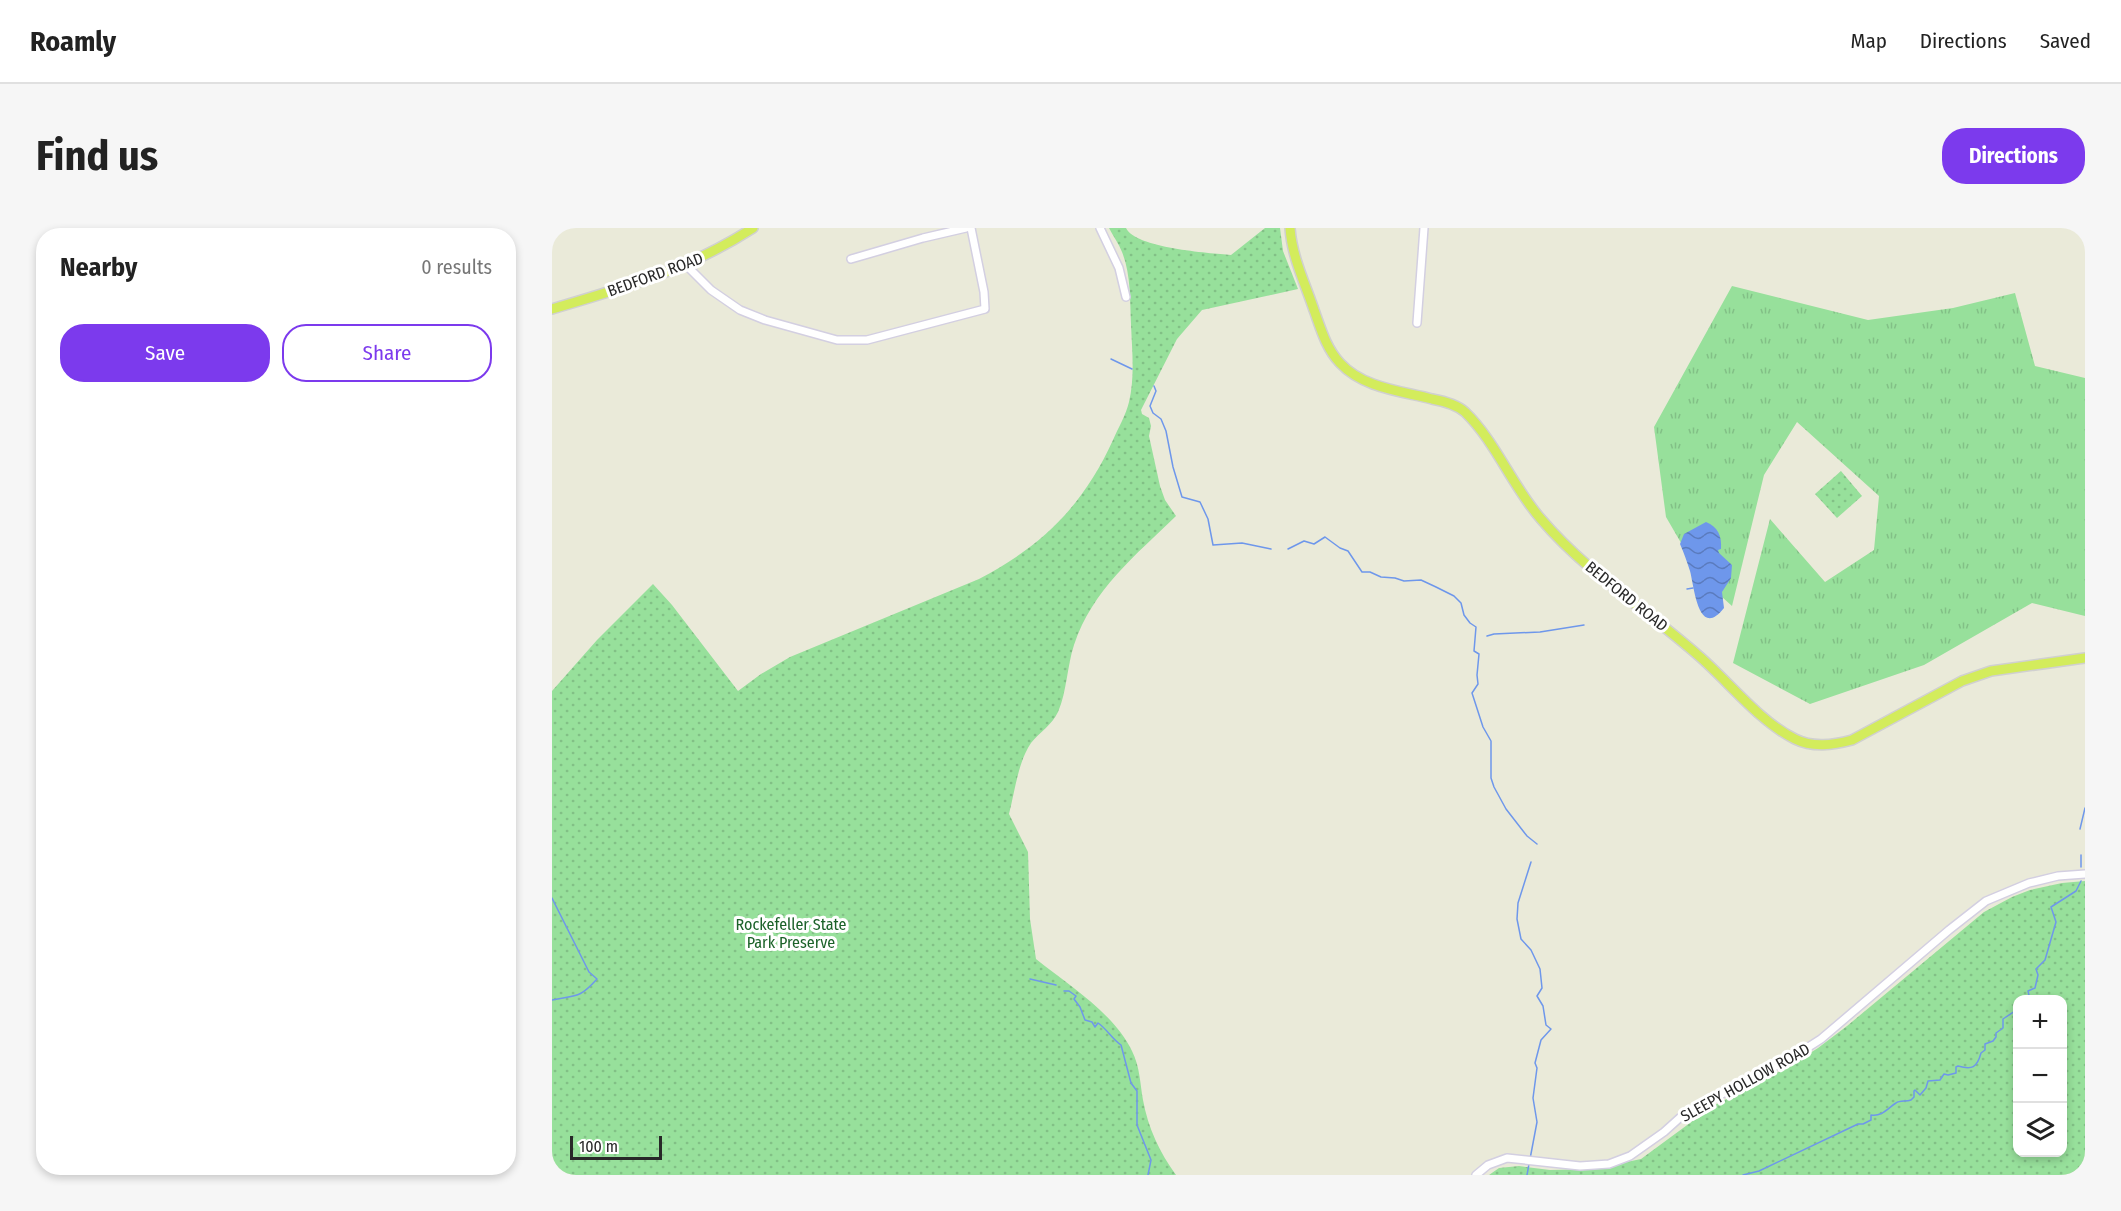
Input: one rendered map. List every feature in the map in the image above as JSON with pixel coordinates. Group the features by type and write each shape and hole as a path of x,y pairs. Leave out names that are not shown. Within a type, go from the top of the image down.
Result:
{"main road":[{"name":"BEDFORD ROAD","path":"552,309 621,289 686,265 753,228"},
{"name":"BEDFORD ROAD","path":"1290,228 1293,250 1325,340 1341,364 1362,379 1374,384 1446,402 1464,411 1480,430 1515,486 1542,521 1573,552 1716,670 1774,727 1798,740 1819,745 1837,745 1852,740 1979,674 2085,658"}],"street":[{"path":"852,259 966,228"},
{"path":"686,265 711,290 740,310 765,320 837,340 867,340 985,309 984,292 971,228"},
{"path":"1100,228 1119,268 1126,297"},
{"path":"1417,323 1424,228"},
{"name":"SLEEPY HOLLOW ROAD","path":"1476,1175 1495,1161 1507,1158 1580,1166 1609,1164 1629,1156 1664,1132 1684,1114 1796,1055 1821,1039 1948,930 1986,901 2029,883 2085,874"}],"green space":[{"name":"Rockefeller State Park Preserve","path":"1109,228 1126,228 1132,235 1157,245 1231,255 1265,228 1280,228 1283,251 1298,289 1202,310 1177,339 1141,410 1142,414 1149,418 1151,426 1149,436 1160,486 1165,500 1176,516 1117,574 1092,607 1074,645 1058,712 1031,743 1023,759 1009,814 1028,852 1030,919 1036,959 1089,1000 1124,1037 1137,1063 1151,1130 1176,1175 552,1175 552,691 597,640 653,584 672,605 738,691 790,657 979,579 1022,553 1041,538 1074,504 1088,485 1113,440 1129,402 1133,363 1129,278 1122,252"},
{"path":"1732,286 1868,320 1953,308 2015,293 2035,366 2085,378 2085,616 2032,603 1924,665 1810,704 1733,663 1770,519 1825,582 1874,550 1879,496 1797,422 1764,475 1732,606 1702,579 1666,517 1654,427"},
{"path":"1841,471 1862,496 1837,518 1815,494"},
{"path":"2085,881 2085,1175 1489,1175 1499,1168 1519,1166 1550,1170 1593,1169 1641,1159 1713,1106 1788,1067 1818,1048 1984,912 2030,890"}],"water":[{"path":"1706,522 1714,526 1718,532 1721,544 1719,553 1732,565 1731,578 1722,592 1724,608 1715,616 1708,618 1699,607 1680,544 1684,534"}],"waterway":[{"path":"1111,359 1132,369"},
{"path":"1154,386 1156,391 1150,406 1153,413 1161,419 1166,431 1182,497 1200,502 1208,519 1213,545 1242,543 1271,549"},
{"path":"1288,549 1304,541 1314,544 1325,537 1348,551 1362,572 1404,581 1421,580 1454,596 1461,603 1464,615 1476,627 1474,651 1479,654 1478,684 1472,693 1483,727 1491,741 1491,778 1506,809 1527,836 1537,844"},
{"path":"1687,589 1693,588"},
{"path":"1487,636 1540,632 1584,625"},
{"path":"2080,829 2085,808"},
{"path":"2081,855 2081,867"},
{"path":"1530,1159 1537,1122 1533,1098 1537,1068 1535,1063 1541,1040 1551,1029 1546,1025 1543,1006 1537,996 1542,988 1540,969 1531,950 1521,939 1517,919 1518,903 1531,862"},
{"path":"2029,995 2028,991 2035,988 2038,975 2036,969 2045,960 2056,922 2051,907 2076,891 2081,881"},
{"path":"552,898 589,972 597,979 581,993 552,1000"},
{"path":"1030,979 1056,985"},
{"path":"1064,991 1069,991 1076,996 1074,999 1085,1020 1092,1022 1095,1027 1098,1023 1121,1045 1131,1083 1137,1091 1137,1125 1151,1160 1148,1175"},
{"path":"1743,1175 1759,1171 1858,1124 1863,1124 1871,1120 1871,1115 1882,1113 1898,1102 1911,1100 1915,1090 1920,1095 1928,1081 1940,1080 1944,1074 1956,1073 1958,1066 1973,1067 1985,1050 1985,1044 1993,1041 1996,1033 2003,1028 2003,1019 2013,1012"},
{"path":"1527,1175 1529,1164"}]}
